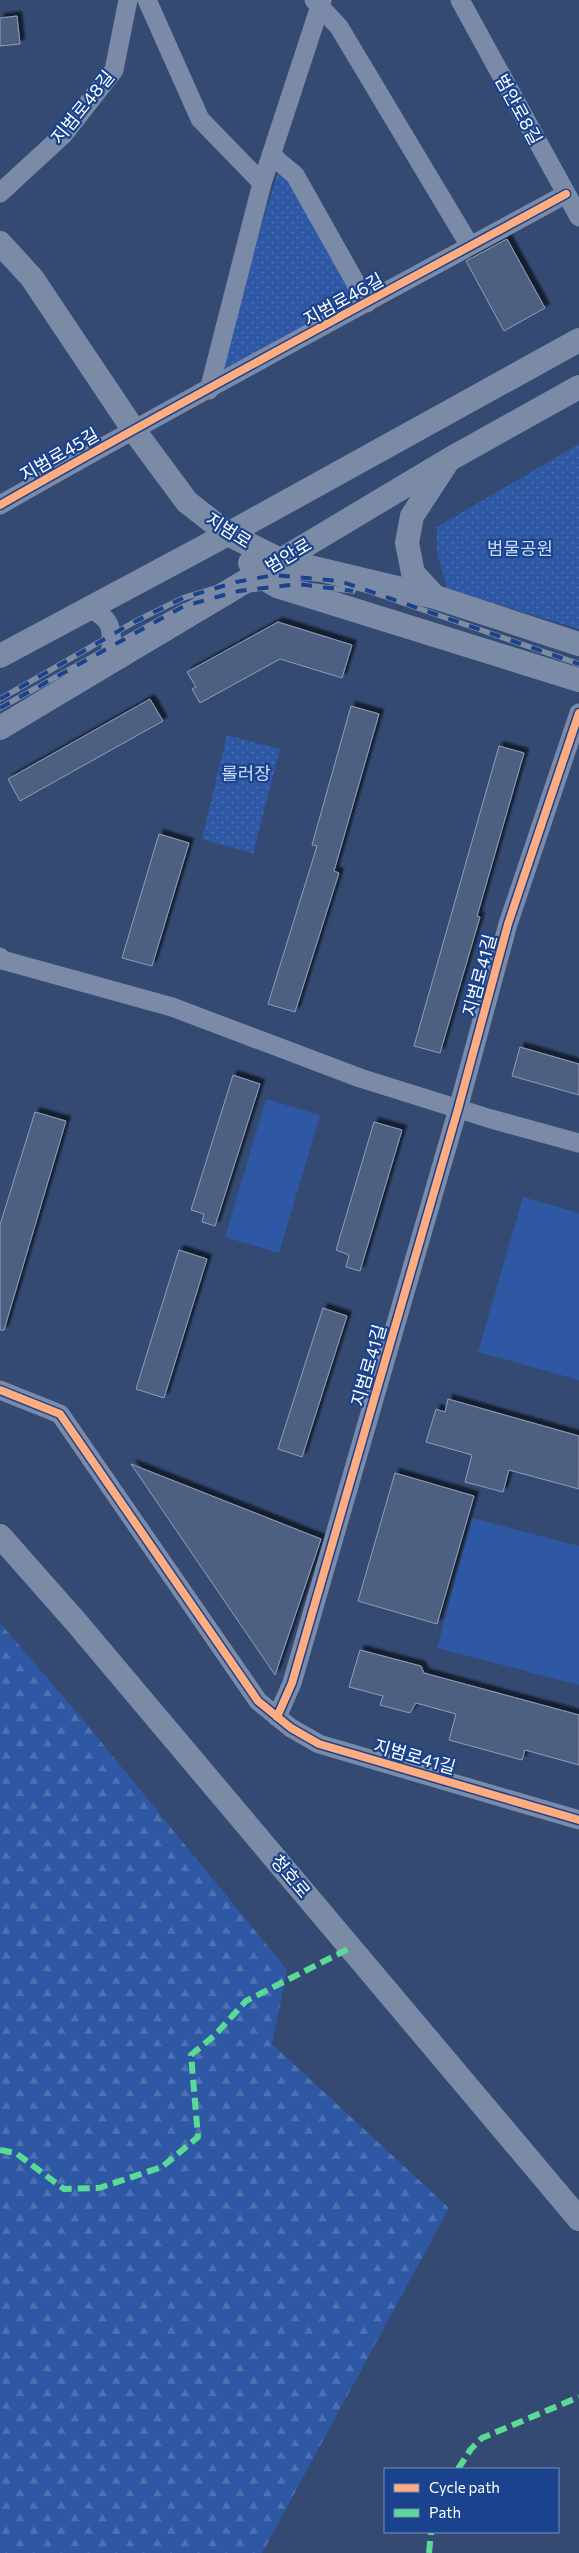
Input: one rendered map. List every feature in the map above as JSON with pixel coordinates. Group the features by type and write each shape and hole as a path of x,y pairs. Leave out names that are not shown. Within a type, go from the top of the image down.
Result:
{"main road":[{"name":"지범로","path":"0,243 32,278 133,429 187,502 228,534 280,560 435,597 579,644"},
{"path":"0,656 87,607 228,534 579,340"},
{"name":"범안로","path":"0,728 110,664 450,459 579,387"},
{"path":"435,597 413,573 407,543 412,516 450,459"},
{"path":"228,534 257,574 277,586 579,680"},
{"name":"청호로","path":"0,1536 134,1690 579,2219"}],"street":[{"name":"지범로48길","path":"0,193 64,134 114,70 128,0"},
{"path":"147,0 200,119 262,183"},
{"name":"범안로8길","path":"460,0 579,217"},
{"path":"209,390 262,183 319,2"},
{"path":"319,2 339,27 470,246"},
{"name":"지범로46길","path":"271,155 295,174 367,303"},
{"name":"지범로46길","path":"133,429 209,390 566,194"},
{"name":"지범로45길","path":"2,499 133,429"},
{"path":"87,607 104,615 111,629 110,664"},
{"name":"지범로41길","path":"579,713 508,924 458,1108 295,1674 277,1717 291,1728 319,1744 579,1820"},
{"path":"0,957 2,960 172,1007 360,1078 579,1143"},
{"path":"0,1390 60,1414 258,1701 277,1717"}],"green space":[{"path":"289,174 361,300 215,381 277,175"},
{"name":"범물공원","path":"579,444 579,629 447,589 437,552 437,527"},
{"name":"롤러장","path":"227,735 280,749 253,854 202,839"},
{"path":"266,1099 320,1115 279,1253 225,1237"},
{"path":"523,1197 579,1213 579,1380 478,1352"},
{"path":"472,1518 579,1546 579,1685 437,1648"},
{"path":"0,1623 84,1721 287,1970 272,2044 449,2208 262,2553 0,2553"}],"building":[{"path":"17,16 20,44 0,46 0,18"},
{"path":"507,239 545,308 504,331 466,261"},
{"path":"278,622 352,645 342,678 280,659 200,703 192,689 196,687 187,672"},
{"path":"150,699 163,721 20,801 8,779"},
{"path":"351,706 379,714 334,871 339,873 295,1012 268,1004 317,846 312,845"},
{"path":"499,746 524,753 477,916 480,917 440,1053 414,1046"},
{"path":"159,834 189,843 152,966 122,958"},
{"path":"520,1047 579,1064 579,1095 512,1076"},
{"path":"233,1075 260,1084 215,1226 202,1222 204,1214 191,1210"},
{"path":"35,1112 66,1121 4,1330 0,1330 0,1225"},
{"path":"374,1122 402,1130 360,1271 346,1267 349,1255 336,1250"},
{"path":"179,1250 207,1259 164,1398 136,1389"},
{"path":"323,1308 347,1316 302,1457 278,1449"},
{"path":"448,1399 579,1436 579,1489 509,1470 503,1492 465,1482 472,1455 426,1442 436,1409 445,1412"},
{"path":"131,1464 321,1539 275,1675"},
{"path":"395,1473 474,1496 437,1624 358,1601"},
{"path":"360,1650 421,1666 424,1673 579,1715 579,1765 525,1750 522,1760 449,1740 456,1714 416,1703 410,1713 380,1705 383,1696 349,1687"}],"railway":[{"path":"0,699 136,621 183,598 236,582 274,575 340,581 579,664"},
{"path":"0,708 184,606 239,591 298,584 353,591"}],"marked path":[{"path":"0,2150 16,2153 64,2189 99,2188 162,2167 198,2137 191,2055 215,2035 246,2001 352,1947"},
{"path":"459,2468 471,2449 482,2438 579,2397"},
{"path":"429,2553 431,2533"}],"cycle path":[{"path":"0,505 211,387 566,194"},
{"path":"277,1717 292,1683 458,1109 508,924 579,713"},
{"path":"0,1390 60,1414 258,1701 291,1728 319,1744 579,1820"}]}
